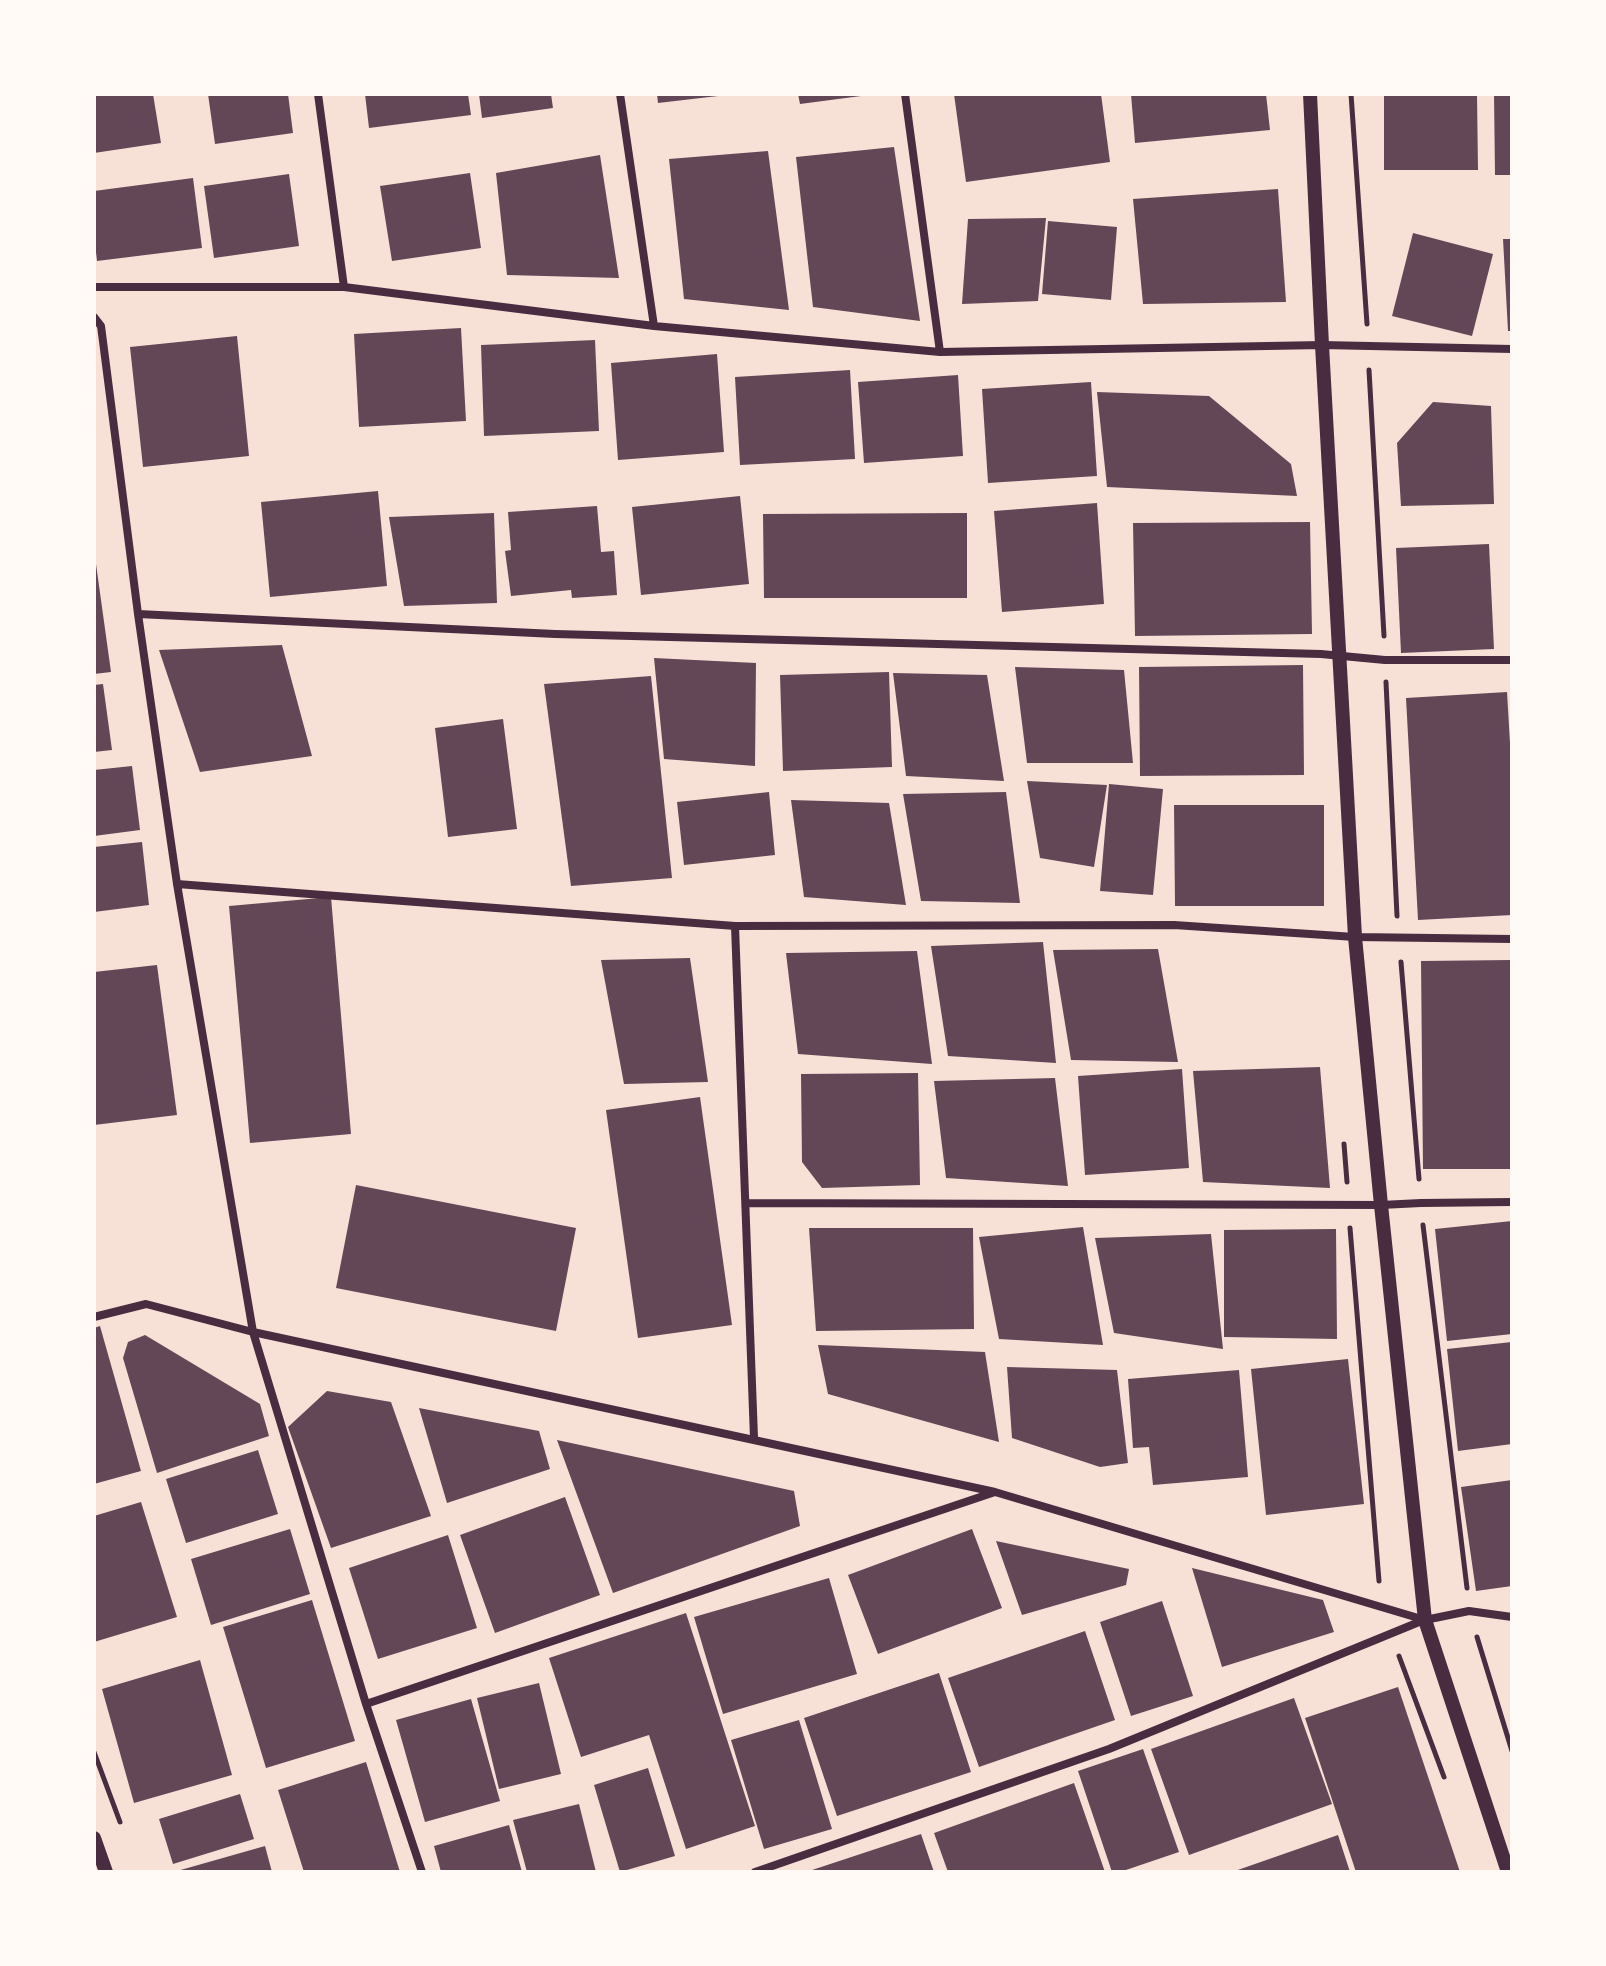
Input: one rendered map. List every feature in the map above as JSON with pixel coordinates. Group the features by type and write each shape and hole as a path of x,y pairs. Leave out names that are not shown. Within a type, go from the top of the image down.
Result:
{"street":[{"path":"318,94 344,287"},
{"path":"620,94 654,326"},
{"path":"905,94 940,352"},
{"path":"1310,94 1355,937 1425,1620 1508,1872"},
{"path":"94,287 344,287 654,326 940,352 1322,345 1512,349"},
{"path":"94,317 101,326 177,884 253,1332 366,1704 422,1872"},
{"path":"138,614 555,634 1321,654 1385,660 1512,660"},
{"path":"177,884 735,926 1174,925 1355,937 1512,939"},
{"path":"735,926 754,1438"},
{"path":"746,1203 1381,1205 1512,1202"},
{"path":"94,1317 146,1304 253,1332 995,1492 1425,1620"},
{"path":"366,1704 995,1492"},
{"path":"755,1872 1109,1749 1425,1620 1469,1611 1512,1617"},
{"path":"94,1838 106,1872"}],"path":[{"path":"94,1752 121,1827"}],"building":[{"path":"94,94 153,94 161,143 94,153"},
{"path":"208,94 288,94 293,133 215,144"},
{"path":"365,94 468,94 471,115 369,128"},
{"path":"479,94 551,94 553,108 482,118"},
{"path":"657,94 718,94 718,96 658,103"},
{"path":"798,94 861,94 861,96 800,104"},
{"path":"954,94 1101,94 1110,162 966,182"},
{"path":"1131,94 1266,94 1270,130 1135,143"},
{"path":"1384,94 1477,94 1478,170 1384,170"},
{"path":"1494,94 1512,94 1512,175 1495,175"},
{"path":"894,147 920,321 813,307 796,157"},
{"path":"768,151 789,310 684,299 669,159"},
{"path":"600,155 619,278 507,275 496,173"},
{"path":"470,173 481,248 392,261 380,186"},
{"path":"289,174 299,246 214,258 204,186"},
{"path":"193,178 202,248 97,261 94,191"},
{"path":"1278,189 1286,302 1143,304 1133,199"},
{"path":"1046,218 1038,301 962,304 968,219"},
{"path":"1048,221 1117,227 1111,300 1042,294"},
{"path":"1413,233 1493,254 1472,336 1392,316"},
{"path":"1503,239 1512,239 1512,331 1508,331"},
{"path":"461,328 466,421 359,427 354,334"},
{"path":"237,336 249,456 143,467 130,347"},
{"path":"595,340 599,431 484,436 481,345"},
{"path":"717,354 724,452 618,460 611,363"},
{"path":"850,370 855,459 740,465 735,377"},
{"path":"958,375 963,456 864,463 858,382"},
{"path":"1091,382 1097,476 988,483 982,389"},
{"path":"1097,392 1209,396 1291,464 1297,496 1107,487"},
{"path":"1433,402 1491,406 1494,504 1401,506 1397,443"},
{"path":"378,491 387,586 270,597 261,502"},
{"path":"740,496 749,584 641,595 632,507"},
{"path":"1097,503 1104,604 1002,612 994,511"},
{"path":"597,506 601,552 614,551 617,595 572,598 571,590 511,596 505,551 511,550 508,512"},
{"path":"494,513 497,603 404,606 389,517"},
{"path":"967,513 967,598 764,598 763,514"},
{"path":"1310,522 1312,634 1135,636 1133,523"},
{"path":"1489,544 1494,649 1401,653 1396,548"},
{"path":"94,565 111,672 94,674"},
{"path":"282,645 312,756 200,772 159,650"},
{"path":"654,658 756,663 755,766 664,759"},
{"path":"1303,665 1304,775 1140,776 1139,667"},
{"path":"1015,667 1124,670 1133,763 1027,763"},
{"path":"889,672 892,767 783,771 780,675"},
{"path":"893,673 987,675 1004,781 906,776"},
{"path":"651,676 672,878 571,886 544,684"},
{"path":"103,684 112,750 94,752 94,685"},
{"path":"1507,692 1512,777 1512,915 1418,920 1406,698"},
{"path":"503,719 517,829 448,837 435,728"},
{"path":"132,766 140,830 94,836 94,770"},
{"path":"1027,781 1107,785 1094,867 1040,858"},
{"path":"1109,784 1163,789 1153,895 1100,891"},
{"path":"769,792 775,855 684,865 677,802"},
{"path":"1006,792 1020,903 921,901 903,794"},
{"path":"791,800 889,803 906,905 804,897"},
{"path":"1174,805 1324,805 1324,906 1175,906"},
{"path":"142,842 149,905 94,912 94,847"},
{"path":"331,897 351,1134 250,1143 229,906"},
{"path":"1043,942 1056,1063 948,1056 931,946"},
{"path":"1158,949 1178,1062 1071,1060 1053,950"},
{"path":"917,951 932,1064 798,1054 786,953"},
{"path":"690,958 708,1082 624,1084 601,960"},
{"path":"1512,960 1512,1169 1423,1169 1421,961"},
{"path":"157,965 177,1115 94,1125 94,972"},
{"path":"1320,1067 1330,1188 1203,1182 1193,1071"},
{"path":"1182,1069 1189,1168 1085,1175 1078,1076"},
{"path":"918,1073 920,1185 822,1188 802,1162 801,1074"},
{"path":"1055,1078 1068,1186 946,1178 934,1081"},
{"path":"700,1097 732,1325 638,1338 606,1110"},
{"path":"356,1185 576,1228 556,1331 336,1288"},
{"path":"1512,1221 1512,1334 1447,1341 1435,1229"},
{"path":"1083,1227 1103,1345 999,1339 979,1237"},
{"path":"809,1228 973,1228 974,1329 816,1331"},
{"path":"1336,1229 1337,1339 1224,1337 1224,1230"},
{"path":"1211,1234 1223,1349 1114,1333 1095,1238"},
{"path":"100,1326 141,1471 94,1484 94,1328"},
{"path":"145,1335 260,1404 269,1436 157,1473 123,1358 128,1342"},
{"path":"1512,1342 1512,1444 1458,1451 1447,1349"},
{"path":"818,1345 985,1352 999,1442 828,1394"},
{"path":"1348,1359 1364,1504 1266,1515 1251,1369"},
{"path":"1007,1367 1117,1370 1128,1463 1100,1467 1012,1438"},
{"path":"1239,1370 1248,1477 1153,1485 1149,1447 1133,1448 1128,1379"},
{"path":"327,1391 391,1402 431,1516 331,1548 288,1427"},
{"path":"419,1408 539,1431 550,1469 447,1503"},
{"path":"557,1440 794,1491 800,1526 613,1593"},
{"path":"258,1450 278,1514 186,1543 166,1479"},
{"path":"1512,1480 1512,1586 1476,1591 1461,1487"},
{"path":"565,1497 600,1595 495,1633 460,1535"},
{"path":"141,1502 177,1617 94,1642 94,1516"},
{"path":"290,1529 310,1594 211,1625 191,1559"},
{"path":"972,1529 1002,1608 878,1654 848,1575"},
{"path":"448,1535 477,1628 378,1659 349,1568"},
{"path":"996,1541 1129,1569 1126,1585 1022,1615"},
{"path":"1192,1568 1323,1600 1334,1632 1222,1667"},
{"path":"829,1578 857,1674 723,1714 694,1617"},
{"path":"312,1600 355,1741 266,1768 223,1627"},
{"path":"1162,1601 1193,1696 1131,1716 1100,1622"},
{"path":"686,1613 755,1826 686,1849 649,1735 581,1757 549,1658"},
{"path":"1085,1631 1115,1720 979,1767 948,1678"},
{"path":"200,1660 232,1775 134,1803 102,1689"},
{"path":"939,1673 971,1772 837,1816 804,1718"},
{"path":"539,1683 561,1774 499,1789 477,1698"},
{"path":"1398,1687 1460,1872 1356,1872 1305,1718"},
{"path":"1294,1698 1332,1804 1189,1855 1151,1749"},
{"path":"471,1699 500,1801 425,1822 396,1720"},
{"path":"799,1720 832,1829 764,1849 731,1740"},
{"path":"1143,1749 1179,1852 1112,1872 1078,1771"},
{"path":"366,1762 400,1872 304,1872 278,1790"},
{"path":"648,1768 675,1856 620,1872 594,1785"},
{"path":"1074,1783 1105,1872 948,1872 934,1833"},
{"path":"240,1794 254,1839 173,1864 159,1819"},
{"path":"579,1804 596,1872 527,1872 513,1820"},
{"path":"509,1825 522,1872 441,1872 434,1846"},
{"path":"921,1834 934,1872 809,1871"},
{"path":"1338,1835 1350,1872 1232,1872"},
{"path":"265,1846 272,1872 177,1872 177,1871"}]}
